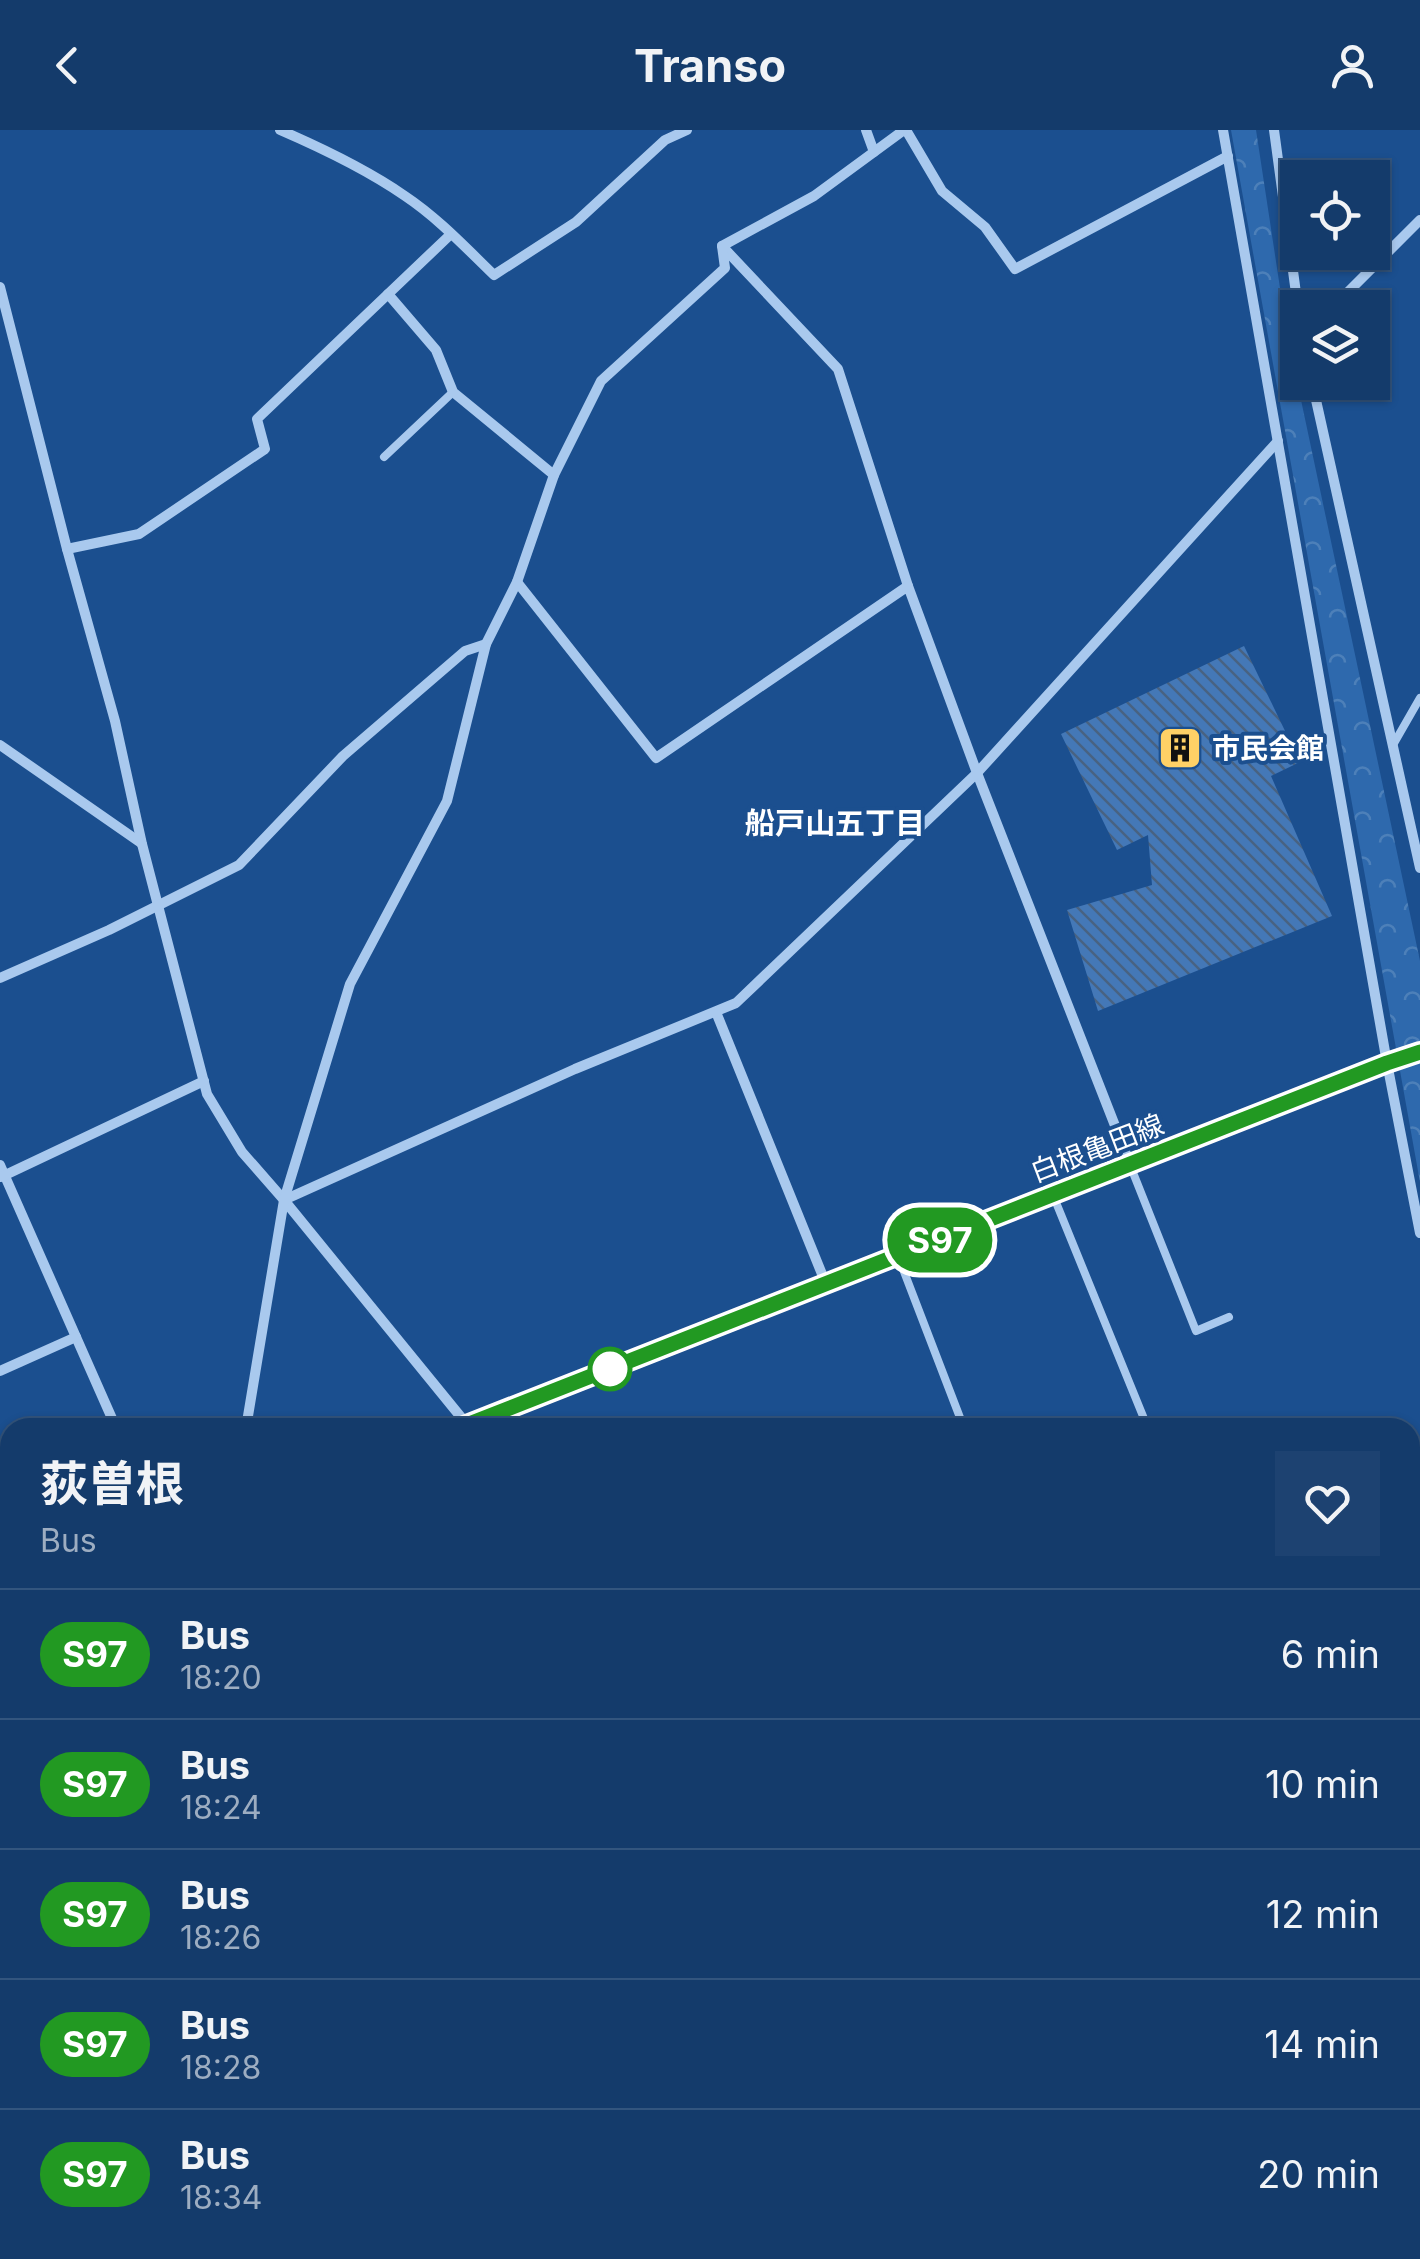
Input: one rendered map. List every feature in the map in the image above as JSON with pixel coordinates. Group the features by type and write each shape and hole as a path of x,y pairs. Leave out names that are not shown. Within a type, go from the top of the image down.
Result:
{"main road":[{"name":"白根亀田線","path":"489,1418 1420,1052"}],"street":[{"path":"280,130 341,156 408,198 494,275 576,222 665,140 687,130"},
{"path":"866,130 874,152"},
{"path":"722,246 814,196 905,130 942,191 985,227 1015,270 1228,156"},
{"path":"1223,130 1420,1233"},
{"path":"1274,130 1296,290"},
{"path":"1350,290 1420,220"},
{"path":"67,549 139,534 265,450 257,419 451,234"},
{"path":"248,1418 284,1200 350,984 447,801 486,644 517,582 554,475 601,381 724,268 722,246"},
{"path":"722,246 838,369 908,586 976,773 1130,1165"},
{"path":"0,287 115,721 142,844 207,1094 242,1152 459,1418"},
{"path":"388,294 436,350 453,392 554,475"},
{"path":"1316,400 1420,868"},
{"path":"284,1200 575,1069 736,1003 976,773 1278,441"},
{"path":"517,582 656,758 908,586"},
{"path":"0,978 239,865 343,756 465,650 486,644"},
{"path":"0,745 142,844"},
{"path":"716,1012 826,1284"},
{"path":"112,1418 2,1172 204,1081"},
{"path":"0,1372 76,1337"}],"lane":[{"path":"384,457 453,392"},
{"path":"1393,745 1420,698"},
{"path":"1130,1165 1196,1331 1229,1317"},
{"path":"1053,1195 1144,1418"},
{"path":"898,1256 960,1418"}],"green space":[{"path":"1231,130 1256,130 1280,290 1280,400 1301,400 1420,961 1420,1182"}],"building":[{"path":"1244,646 1300,762 1271,776 1332,916 1098,1011 1067,910 1152,885 1148,835 1117,850 1061,734"}],"bus line":[{"name":"S97","path":"485,1418 1420,1052"}],"place":[{"name":"市民会館","path":"1180,748"}],"district":[{"name":"船戸山五丁目","path":"835,823"}]}
